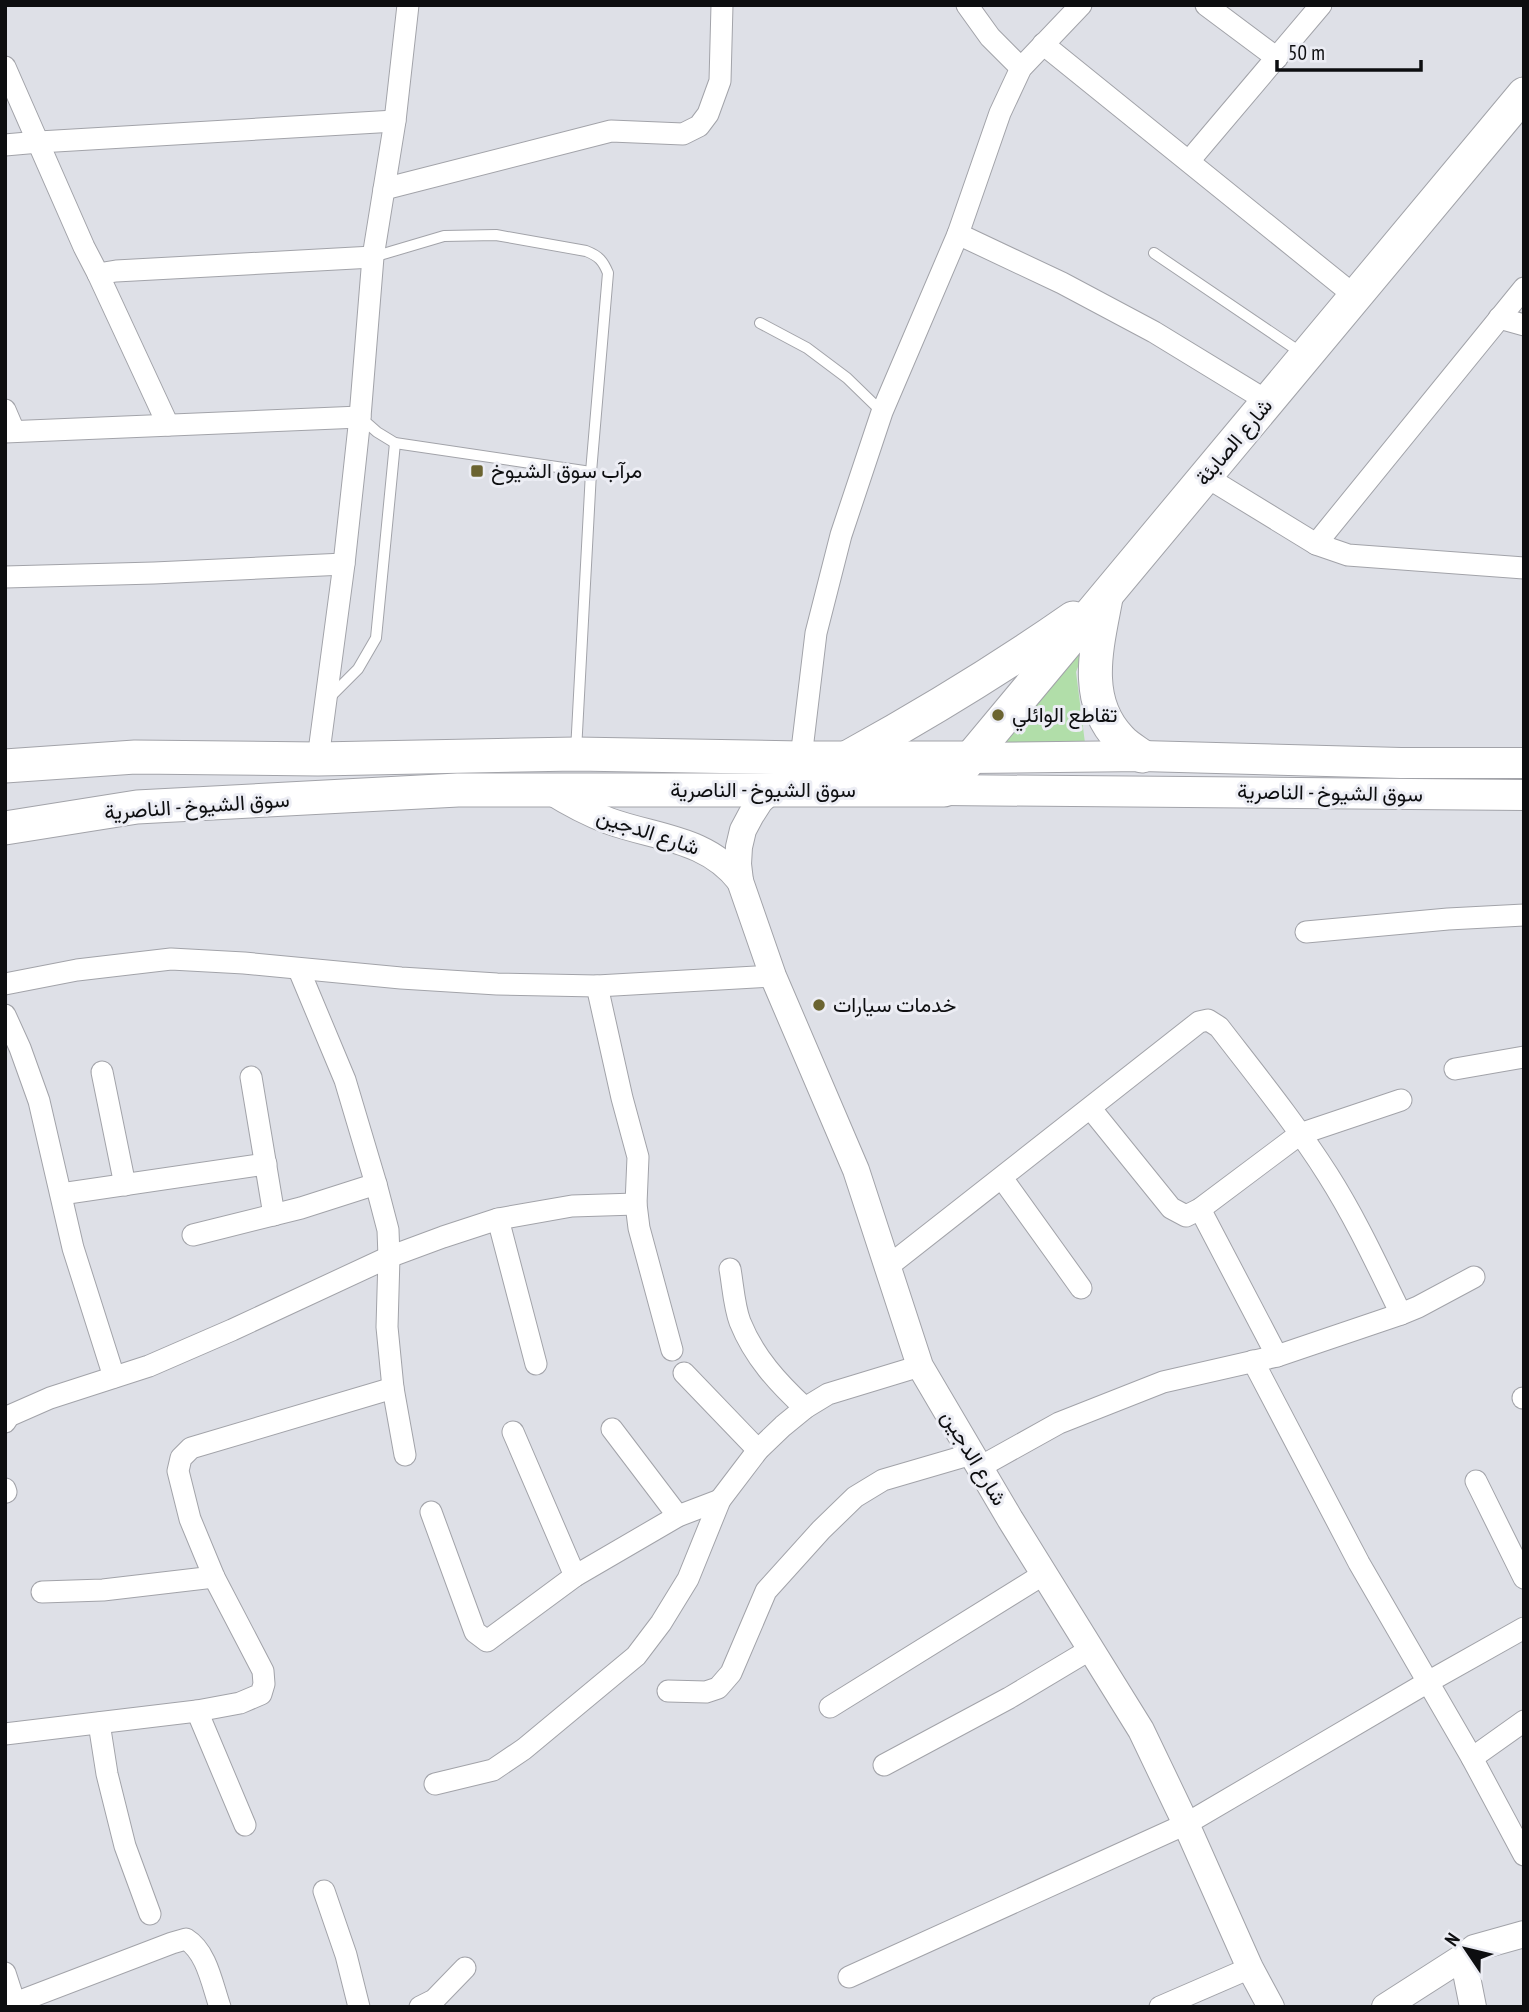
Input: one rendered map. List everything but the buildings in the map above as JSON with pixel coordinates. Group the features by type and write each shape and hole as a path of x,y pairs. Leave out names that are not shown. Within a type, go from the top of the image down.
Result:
{"main road":[{"name":"شارع الصابئة","path":"944,790 1524,93"},
{"path":"1106,595 1095,660 1095,688 1103,715 1119,739 1142,757"},
{"path":"846,757 914,721 979,681 1106,595"},
{"name":"سوق الشيوخ - الناصرية","path":"5,766 135,757 318,759 576,754 800,758 1142,757 1524,764"},
{"path":"135,757 137,807"},
{"name":"سوق الشيوخ - الناصرية","path":"5,828 137,807 458,790 773,789 1524,795"}],"street":[{"path":"318,759 344,564 360,417 373,257 395,121 408,5"},
{"path":"384,189 611,131 683,134 699,126 708,114 720,81 722,5"},
{"path":"967,5 990,37 1021,68"},
{"path":"800,758 816,633 841,535 881,412 958,234 1000,113 1021,68 1081,5"},
{"path":"1206,5 1277,58"},
{"path":"1189,161 1321,5"},
{"path":"1043,44 1355,296"},
{"path":"5,67 83,247 168,425"},
{"path":"5,145 395,121"},
{"path":"958,234 1062,283 1154,332 1267,401"},
{"path":"97,274 373,257"},
{"path":"1316,544 1524,288"},
{"path":"1499,318 1524,325"},
{"path":"5,410 10,432 360,417"},
{"path":"1205,476 1316,544 1348,555 1524,568"},
{"path":"5,577 344,564"},
{"name":"شارع الدجين","path":"773,789 755,808 743,830 738,855 740,881 773,976 856,1170 920,1366 1141,1730 1270,2007"},
{"name":"شارع الدجين","path":"550,791 608,820 707,851 725,864 740,881"},
{"path":"1306,932 1524,915"},
{"path":"5,984 77,970 171,960 244,963 299,970 497,984 597,986 773,976"},
{"path":"299,970 345,1080 388,1230 387,1327 393,1388 405,1455"},
{"path":"597,986 638,1157 636,1205 639,1228 672,1350"},
{"path":"5,1016 39,1101 74,1248 114,1377"},
{"path":"887,1268 1199,1022 1208,1020 1219,1027 1300,1135 1347,1207 1401,1314"},
{"path":"1455,1069 1524,1057"},
{"path":"102,1072 125,1185"},
{"path":"251,1077 274,1215"},
{"path":"1091,1108 1171,1208 1186,1216 1200,1209 1300,1135 1401,1100"},
{"path":"61,1194 266,1164"},
{"path":"1002,1178 1081,1288"},
{"path":"193,1235 274,1215 376,1184"},
{"path":"5,1422 9,1416 50,1398 149,1366 389,1257 443,1237 498,1219 572,1206 636,1205"},
{"path":"1200,1209 1277,1356"},
{"path":"498,1219 536,1364"},
{"path":"730,1269 739,1320 754,1353 805,1408"},
{"path":"668,1691 706,1692 718,1688 731,1673 766,1591 855,1497 883,1480 976,1461 1059,1423 1163,1382 1277,1356 1401,1314 1474,1277"},
{"path":"1253,1361 1359,1563 1472,1758 1524,1854"},
{"path":"435,1784 492,1770 524,1749 636,1656 661,1623 688,1579 720,1500 758,1450 805,1408 828,1394 920,1366"},
{"path":"684,1373 758,1450"},
{"path":"5,1734 197,1711 240,1703 261,1693 264,1684 263,1671 214,1577 190,1519 178,1471 181,1458 191,1448 393,1388"},
{"path":"612,1429 678,1516"},
{"path":"513,1432 575,1576"},
{"path":"1476,1481 1524,1578"},
{"path":"430,1512 475,1632 487,1641 575,1576 678,1516 720,1500"},
{"path":"830,1707 1044,1574"},
{"path":"42,1592 103,1590 214,1577"},
{"path":"849,1977 1186,1824 1524,1628"},
{"path":"884,1765 1009,1698 1091,1649"},
{"path":"197,1711 245,1825"},
{"path":"1472,1758 1524,1721"},
{"path":"99,1723 107,1774 125,1846 150,1914"},
{"path":"324,1891 346,1955 359,2007"},
{"path":"1385,2007 1474,1948 1524,1934"},
{"path":"5,1973 15,2005 186,1939 194,1944 201,1954 220,2007"},
{"path":"1463,1957 1473,2007"},
{"path":"421,2007 434,2000 465,1968"},
{"path":"1160,2007 1250,1968"}],"lane":[{"path":"373,257 443,236 496,234 586,251 598,255 604,262 608,272 591,472 576,754"},
{"path":"1154,253 1305,356"},
{"path":"760,323 807,348 847,377 881,412"},
{"path":"360,417 395,443 591,472"},
{"path":"326,702 358,668 376,638 395,443"}],"green space":[{"path":"1077,646 1084,651 1076,672 1086,751 999,743"}],"place":[{"name":"مرآب سوق الشيوخ","path":"477,471"},
{"name":"تقاطع الوائلي","path":"998,715"},
{"name":"خدمات سيارات","path":"819,1005"}]}
